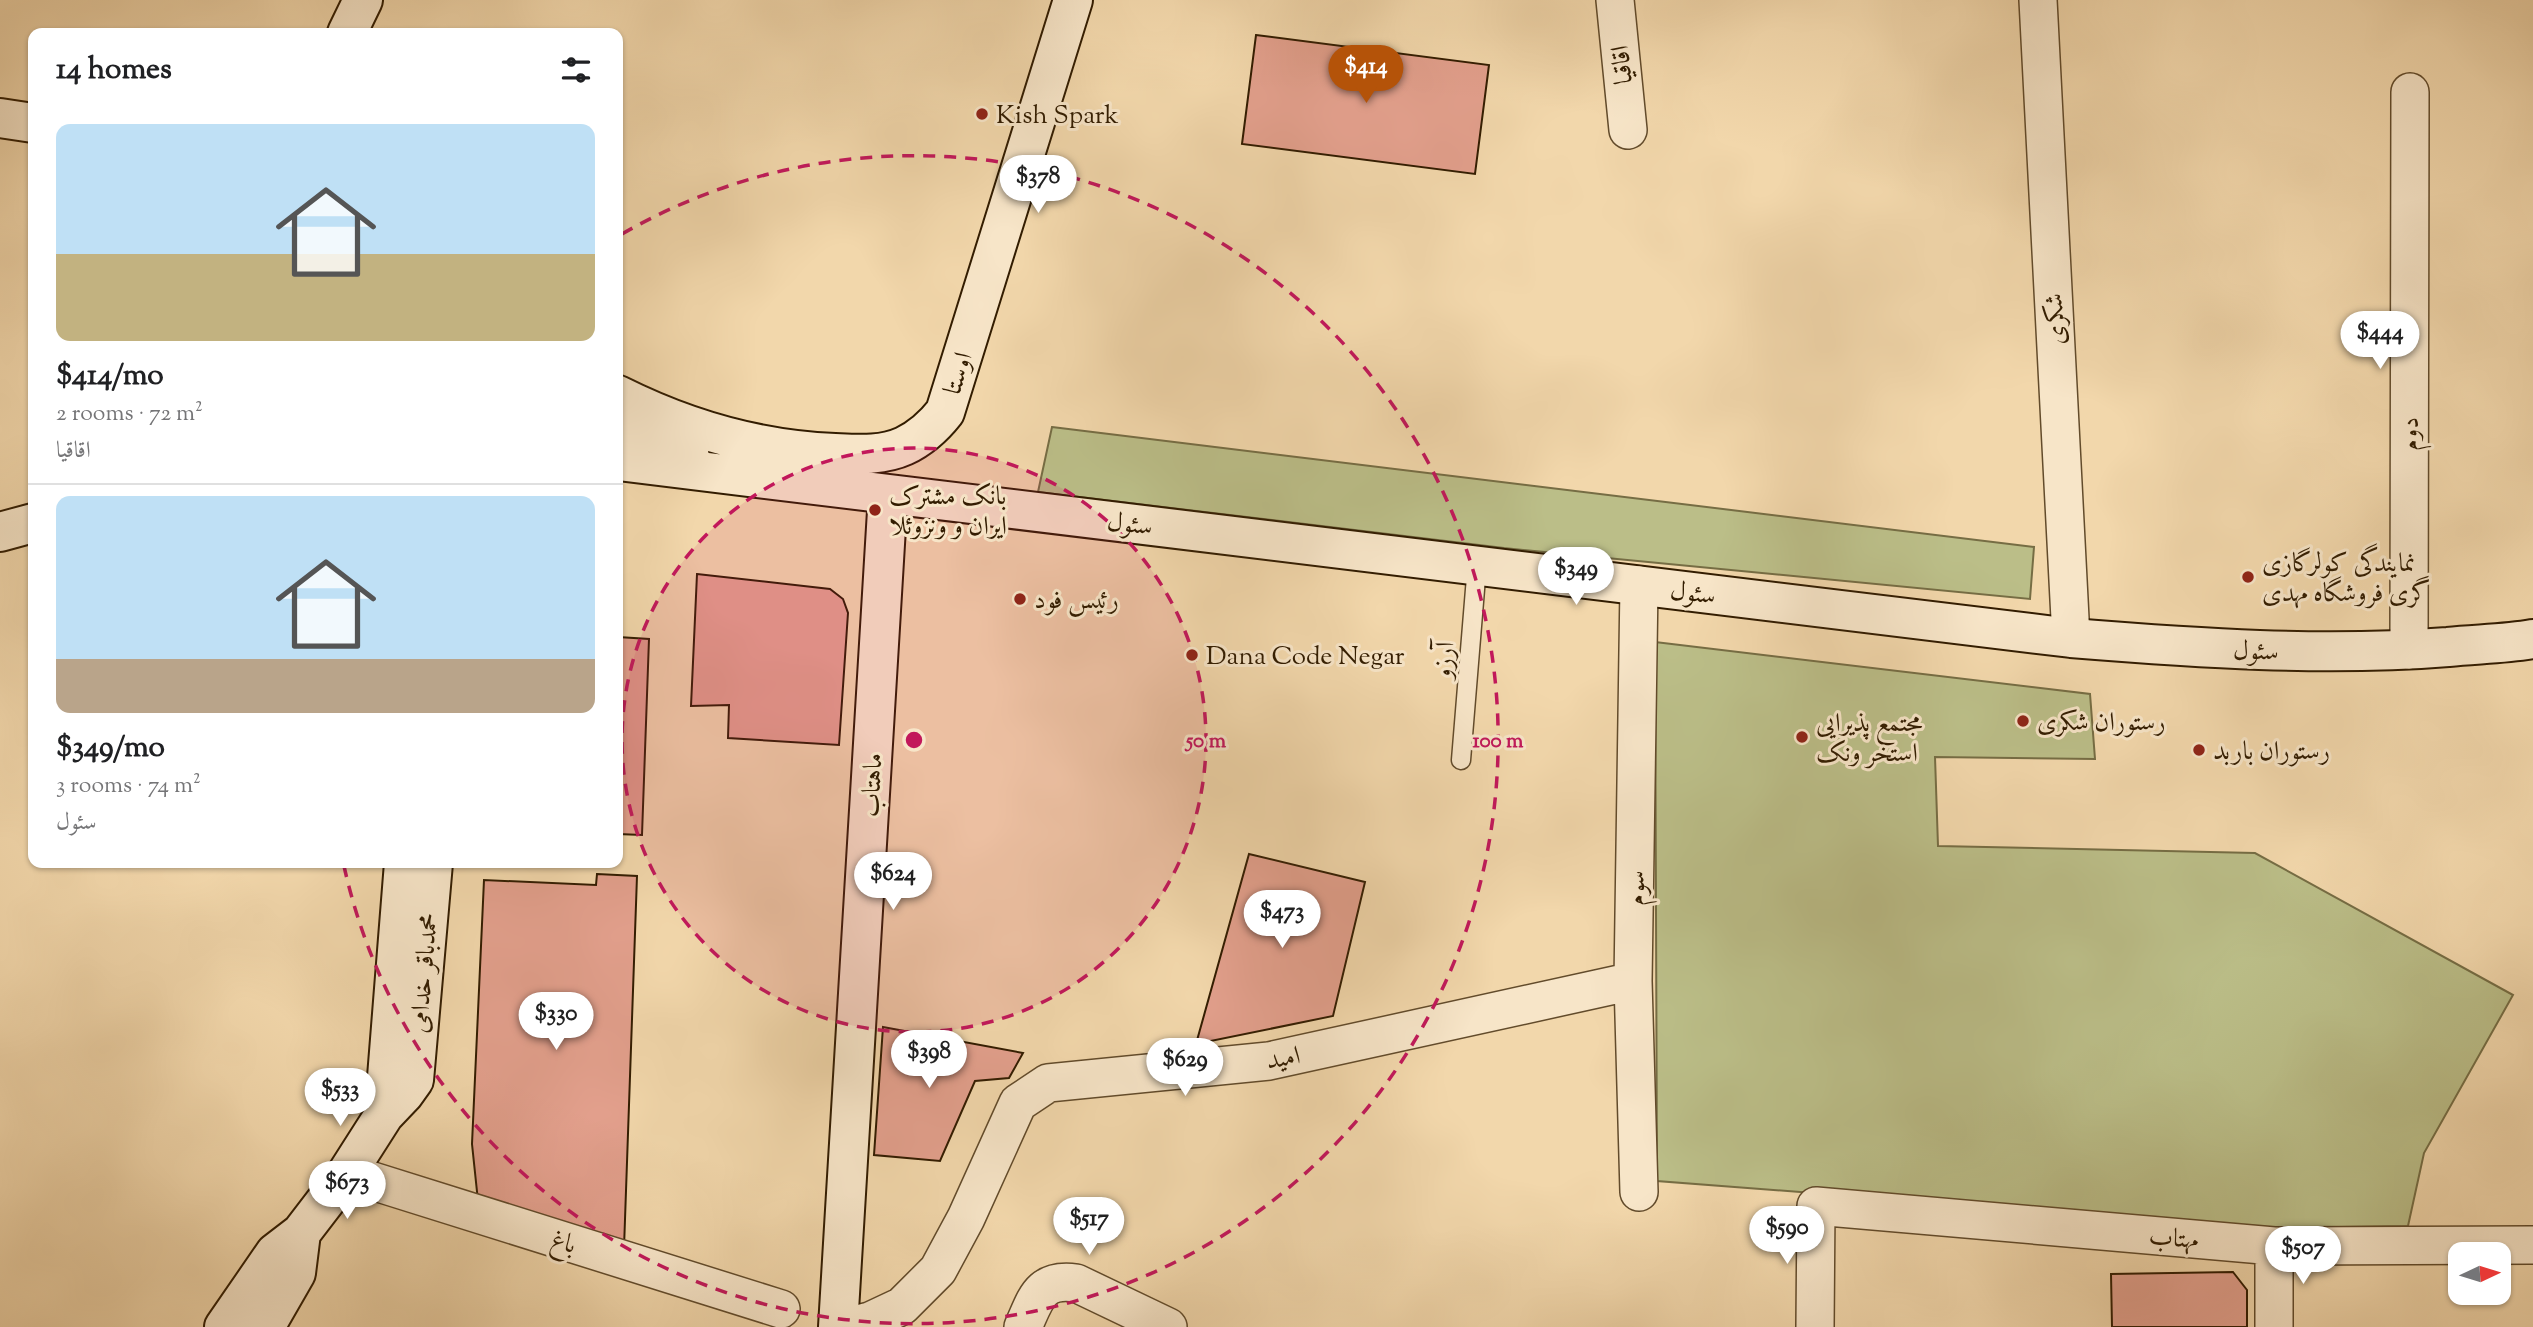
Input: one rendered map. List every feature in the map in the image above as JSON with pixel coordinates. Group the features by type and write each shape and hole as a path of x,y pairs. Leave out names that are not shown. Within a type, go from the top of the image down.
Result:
{"main road":[{"path":"349,28 363,0"},
{"name":"اوستا","path":"623,398 676,421 724,437 806,452 869,455 902,447 934,426 945,412 1073,0"},
{"path":"0,118 28,122"},
{"name":"سئول","path":"623,428 729,474"},
{"name":"سئول","path":"623,462 2071,638 2195,648 2330,652 2409,650 2533,639"},
{"name":"ماهتاب","path":"838,1327 888,494"},
{"path":"0,532 28,524"},
{"name":"محمدباقر خدامی","path":"384,1115 404,868"},
{"name":"محمدباقر خدامی","path":"224,1327 275,1252 301,1233 346,1173 384,1115 414,1080 433,868"},
{"name":"محمدباقر خدامی","path":"265,1327 296,1273 301,1233"}],"street":[{"name":"اقاقیا","path":"1615,0 1628,130"},
{"name":"شکری","path":"2038,0 2071,638"},
{"name":"دوم","path":"2409,650 2410,92"},
{"name":"سوم","path":"1639,585 1633,981 1639,1192"},
{"name":"امید","path":"846,1327 870,1321 902,1306 937,1270 966,1218 1018,1103 1048,1083 1269,1061 1633,981"},
{"name":"باغ","path":"346,1173 781,1309"},
{"name":"مهتاب","path":"1815,1327 1816,1206 2274,1246 2533,1245"},
{"path":"2274,1246 2274,1327"},
{"path":"1023,1327 1041,1289 1064,1281 1076,1283 1168,1327"}],"lane":[{"name":"آرزو","path":"1461,760 1477,565"}],"green space":[{"path":"1052,427 2034,547 2030,599 1504,548 1038,492"},
{"path":"1655,642 2090,694 2095,759 1935,757 1938,846 2255,853 2513,995 2424,1153 2408,1226 2265,1228 1657,1181"}],"building":[{"path":"1256,35 1489,65 1475,174 1242,144"},
{"path":"697,574 830,589 843,599 848,613 839,745 728,738 729,705 691,706"},
{"path":"623,637 649,639 642,835 623,834"},
{"path":"1249,854 1365,882 1333,1016 1196,1044"},
{"path":"597,874 637,876 624,1248 478,1201 472,1144 484,880 596,885"},
{"path":"883,1027 1023,1053 1009,1078 975,1081 940,1161 874,1155"},
{"path":"2233,1272 2247,1290 2247,1327 2112,1327 2111,1274"}],"place":[{"name":"Kish Spark","path":"982,114"},
{"name":"بانک مشترک ایران و ونزوئلا","path":"875,510"},
{"name":"نمایندگی کولرگازی گری فروشگاه مهدی","path":"2248,577"},
{"name":"رئیس فود","path":"1020,599"},
{"name":"Dana Code Negar","path":"1192,655"},
{"name":"رستوران شکری","path":"2023,721"},
{"name":"مجتمع پذیرایی استخر ونک","path":"1802,737"},
{"name":"رستوران باربد","path":"2199,750"}]}
